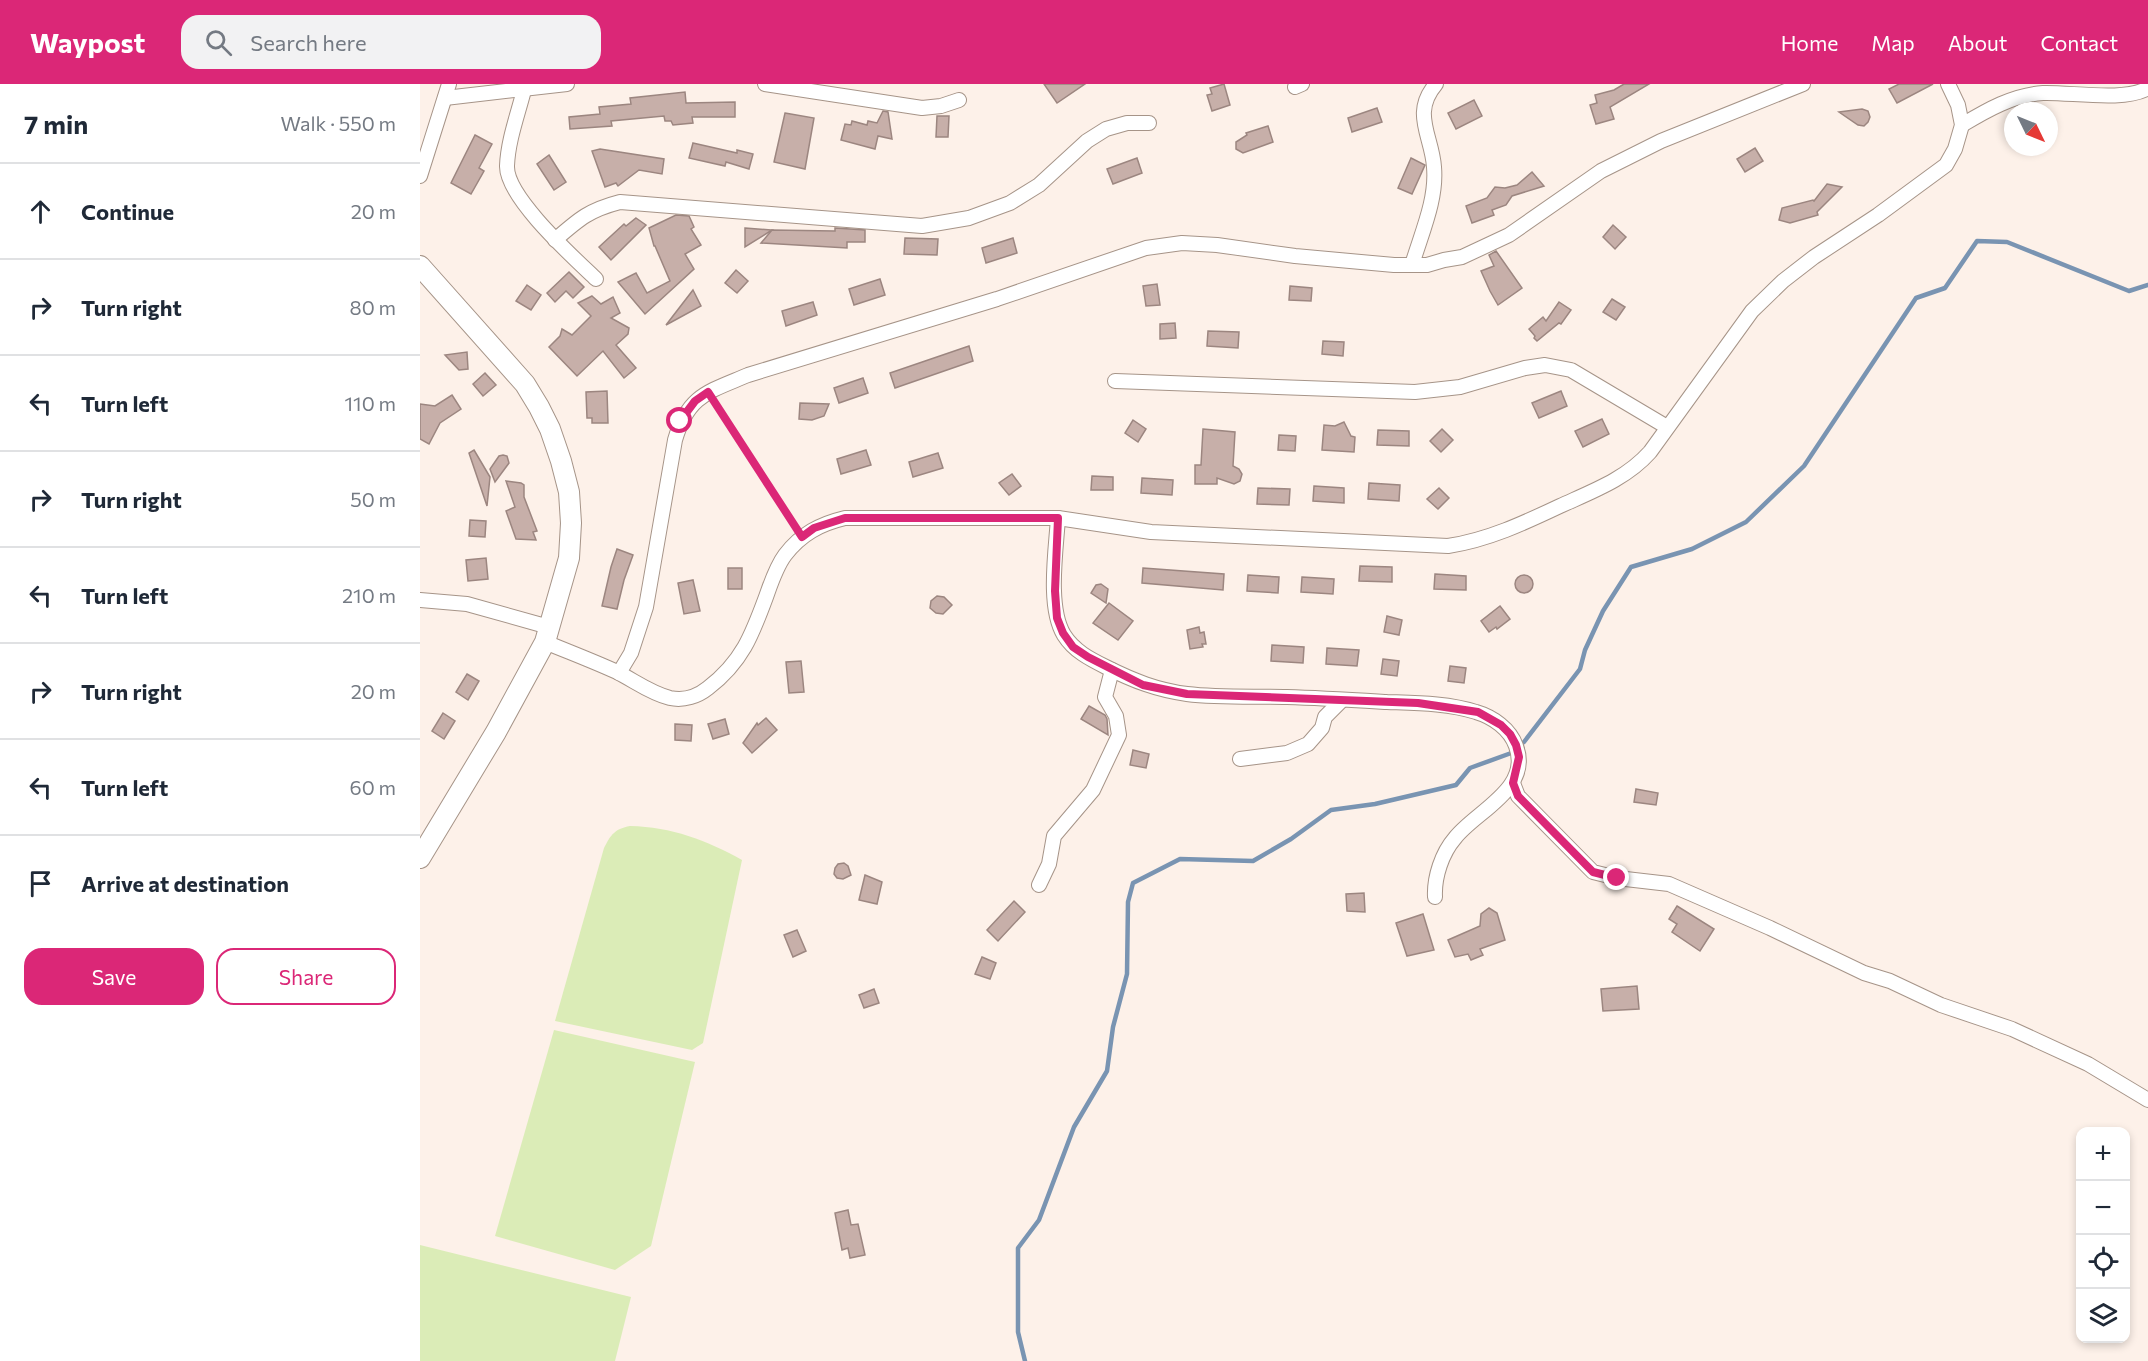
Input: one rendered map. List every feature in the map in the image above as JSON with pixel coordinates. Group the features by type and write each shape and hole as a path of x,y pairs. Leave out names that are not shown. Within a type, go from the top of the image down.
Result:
{"street":[{"path":"420,176 449,84"},
{"path":"445,98 567,84"},
{"path":"765,84 922,108 941,106 959,100"},
{"path":"1412,265 1435,189 1434,165 1425,132 1424,108 1425,98 1436,84"},
{"path":"619,673 631,653 646,607 680,421 695,401 708,392 748,375 997,299 1146,248 1182,243 1216,245 1376,264 1427,265 1462,257 1509,234 1601,171 1661,141 1803,84"},
{"path":"420,600 467,604 547,634 645,689 672,699 699,694 717,682 729,670 749,643 770,584 783,557 814,528 845,518 1058,518 1151,532 1448,546 1500,533 1619,478 1638,465 1668,428 1752,311 1783,281 1806,263 1888,208 1946,165 1955,149 1962,125 1958,105 1948,84"},
{"path":"1962,125 2002,102 2040,93 2122,95 2148,88"},
{"path":"524,90 511,139 507,167 511,185 555,240 596,279"},
{"path":"555,240 577,220 598,208 620,202 922,226 969,218 1010,203 1039,185 1088,141 1106,129 1127,123 1149,123"},
{"path":"420,266 525,384 550,429 569,492 571,523 569,558 547,634 496,732 420,858"},
{"path":"1114,381 1414,392 1460,387 1525,368 1545,365 1570,370 1668,428"},
{"path":"1058,518 1055,591 1057,618 1063,633 1073,647 1143,685 1187,694 1220,697 1418,703 1478,712 1501,725 1510,734 1519,757 1513,783 1448,846 1436,880 1435,897"},
{"path":"1039,885 1049,864 1054,836 1093,790 1119,735 1116,717 1105,697 1112,670"},
{"path":"1240,759 1287,753 1308,744 1322,728 1325,717 1342,700"},
{"path":"1513,783 1518,796 1593,872 1617,878 1669,884 1770,928 1864,974 1890,981 1941,1005 2012,1029 2088,1064 2148,1100"}],"path":[{"path":"708,392 802,537"}],"green space":[{"path":"630,826 660,829 688,836 715,846 742,860 703,1043 692,1050 555,1021 604,848 614,833"},
{"path":"554,1030 695,1062 651,1246 615,1270 495,1236"},
{"path":"420,1245 631,1297 615,1361 420,1361"}],"building":[{"path":"1044,84 1085,84 1057,103"},
{"path":"1224,84 1230,105 1212,111 1207,95 1212,94 1210,88"},
{"path":"1624,84 1649,84 1610,107 1614,119 1596,124 1590,105 1597,103 1595,95 1614,90"},
{"path":"1899,84 1933,84 1897,103 1889,89"},
{"path":"685,92 686,103 735,102 735,117 692,117 693,123 673,125 671,121 665,121 664,116 611,121 612,126 570,129 569,117 600,114 599,107 631,104 630,98"},
{"path":"1474,100 1482,116 1456,129 1448,113"},
{"path":"1377,108 1382,122 1352,132 1348,118"},
{"path":"1862,109 1868,111 1870,117 1864,126 1858,125 1839,112"},
{"path":"883,111 888,112 892,139 878,136 875,149 841,140 845,124 851,125 852,121 867,125 868,121 877,123"},
{"path":"785,113 814,118 805,169 774,162"},
{"path":"937,116 949,116 948,137 936,137"},
{"path":"1268,126 1273,142 1243,153 1236,149 1236,142 1247,135 1246,133"},
{"path":"475,135 492,144 479,168 484,171 471,194 451,183"},
{"path":"693,143 737,153 737,150 753,154 749,169 726,162 725,166 689,158"},
{"path":"1755,148 1763,161 1745,172 1737,159"},
{"path":"600,149 664,159 662,174 639,170 618,186 616,183 605,187 592,151"},
{"path":"549,155 566,182 554,190 537,164"},
{"path":"1137,158 1142,173 1113,184 1107,169"},
{"path":"1411,158 1425,165 1412,194 1398,188"},
{"path":"1532,172 1544,186 1512,196 1506,205 1492,210 1494,215 1472,223 1466,206 1487,198 1495,187 1505,188 1517,185"},
{"path":"1827,184 1842,187 1817,212 1818,215 1790,223 1779,220 1782,208 1814,201"},
{"path":"676,215 689,216 694,227 691,229 701,245 685,254 694,269 645,314 618,282 636,273 647,293 670,281 654,246 649,228"},
{"path":"636,218 646,225 611,260 599,247 624,224 626,226"},
{"path":"1613,225 1626,237 1615,249 1603,237"},
{"path":"745,228 772,230 745,247"},
{"path":"835,228 865,230 865,242 847,242 847,248 761,243 772,230 835,231"},
{"path":"905,238 938,239 937,255 904,254"},
{"path":"1013,238 1017,253 986,263 982,248"},
{"path":"1496,251 1522,288 1498,305 1481,271 1494,266 1489,255"},
{"path":"736,270 748,281 737,293 725,283"},
{"path":"569,272 584,287 573,298 566,291 555,302 547,293"},
{"path":"880,279 885,295 854,305 849,289"},
{"path":"1157,284 1160,305 1146,306 1143,286"},
{"path":"527,285 541,295 531,310 516,301"},
{"path":"1290,286 1312,288 1311,301 1289,300"},
{"path":"693,290 701,306 666,325"},
{"path":"592,296 601,304 613,297 620,313 611,318 629,328 628,334 616,345 636,368 624,378 603,351 577,376 549,347 560,336 562,329 572,335 591,316 578,303"},
{"path":"1612,299 1625,307 1616,320 1603,312"},
{"path":"813,302 817,315 786,326 782,311"},
{"path":"1559,302 1571,310 1561,324 1559,323 1537,341 1529,329 1543,317 1546,321"},
{"path":"1175,323 1176,338 1160,339 1160,324"},
{"path":"1208,331 1239,332 1238,348 1207,346"},
{"path":"1323,341 1344,342 1343,356 1322,354"},
{"path":"969,346 973,361 895,388 890,373"},
{"path":"467,352 468,369 459,370 445,355"},
{"path":"485,373 496,385 483,396 473,384"},
{"path":"863,378 868,393 839,403 834,388"},
{"path":"607,391 608,423 592,423 592,418 587,418 586,392"},
{"path":"1561,391 1567,406 1539,418 1532,403"},
{"path":"452,395 461,409 440,423 429,444 420,439 420,404 435,406"},
{"path":"800,403 829,404 824,416 812,420 799,419"},
{"path":"1602,419 1609,434 1583,447 1575,431"},
{"path":"1133,420 1146,429 1138,442 1125,433"},
{"path":"1344,422 1351,436 1355,437 1354,452 1322,450 1324,425 1335,426"},
{"path":"1203,429 1235,432 1233,466 1242,474 1240,481 1234,484 1217,478 1217,484 1195,484 1195,465 1201,465"},
{"path":"1442,429 1453,440 1441,452 1430,441"},
{"path":"1378,430 1409,431 1409,446 1377,445"},
{"path":"1279,435 1296,436 1295,451 1278,450"},
{"path":"474,450 490,477 487,506 469,453"},
{"path":"866,450 871,465 841,474 837,459"},
{"path":"938,453 943,468 913,477 909,462"},
{"path":"499,456 507,456 509,463 495,482 490,469"},
{"path":"1012,474 1021,486 1009,495 999,483"},
{"path":"1092,476 1113,477 1113,490 1091,490"},
{"path":"1142,478 1173,480 1172,495 1141,493"},
{"path":"506,481 524,485 524,497 537,531 533,532 536,540 516,539 506,511 515,507"},
{"path":"1369,483 1400,485 1399,501 1368,499"},
{"path":"1314,486 1344,488 1344,503 1313,501"},
{"path":"1258,488 1290,489 1289,505 1257,504"},
{"path":"1439,488 1449,498 1438,509 1427,499"},
{"path":"470,520 486,521 485,537 469,536"},
{"path":"617,549 633,555 617,609 602,606"},
{"path":"486,558 488,579 468,581 466,560"},
{"path":"1360,566 1392,567 1392,582 1359,581"},
{"path":"728,568 742,568 742,589 728,589"},
{"path":"1143,568 1224,574 1223,590 1142,583"},
{"path":"1435,574 1466,576 1466,590 1434,589"},
{"path":"1248,575 1279,577 1278,593 1247,591"},
{"path":"1524,575 1530,578 1533,584 1530,590 1524,593 1518,590 1515,584 1518,578"},
{"path":"1302,577 1334,579 1333,594 1301,592"},
{"path":"693,580 700,611 684,614 678,583"},
{"path":"1101,584 1108,589 1106,603 1091,593 1096,585"},
{"path":"937,596 944,597 952,605 943,614 936,613 930,608 931,601"},
{"path":"1109,603 1133,621 1118,640 1093,623"},
{"path":"1500,606 1510,619 1489,632 1481,621"},
{"path":"1387,616 1402,620 1399,635 1384,632"},
{"path":"1199,627 1200,633 1204,632 1206,644 1202,644 1203,647 1190,649 1187,630"},
{"path":"1272,645 1304,647 1303,663 1271,661"},
{"path":"1327,648 1359,650 1357,666 1326,664"},
{"path":"1383,659 1399,661 1397,676 1381,674"},
{"path":"801,661 804,692 789,693 786,662"},
{"path":"1450,666 1466,668 1464,683 1448,681"},
{"path":"467,674 479,681 468,700 456,692"},
{"path":"1089,706 1105,715 1108,735 1081,719"},
{"path":"443,713 455,721 444,739 432,731"},
{"path":"766,718 777,730 752,753 743,743 757,723 758,725"},
{"path":"725,719 729,734 713,739 708,724"},
{"path":"675,724 692,725 691,741 675,740"},
{"path":"1133,750 1149,754 1146,768 1130,765"},
{"path":"1636,789 1658,793 1656,805 1634,802"},
{"path":"844,863 848,866 851,875 843,879 837,878 834,874 835,868 838,864"},
{"path":"865,875 882,882 877,904 859,900"},
{"path":"1364,893 1365,912 1347,911 1346,894"},
{"path":"1014,901 1025,912 998,941 987,930"},
{"path":"1677,906 1714,929 1700,951 1672,932 1677,924 1669,919"},
{"path":"1489,908 1497,913 1505,940 1480,949 1483,955 1471,960 1468,954 1455,957 1448,940 1480,926 1481,914"},
{"path":"1423,914 1434,950 1407,956 1396,923"},
{"path":"797,930 806,951 793,957 784,935"},
{"path":"982,957 996,963 990,979 975,974"},
{"path":"1637,986 1639,1009 1603,1011 1601,989"},
{"path":"874,989 879,1003 864,1008 859,995"},
{"path":"848,1210 851,1225 858,1224 865,1255 850,1258 848,1248 842,1250 835,1213"}],"waterway":[{"path":"1524,742 1580,669 1585,650 1603,611 1631,567 1692,549 1746,522 1804,466 1916,298 1945,288 1977,241 2007,242 2129,291 2148,285"},
{"path":"1025,1361 1018,1332 1018,1248 1039,1220 1074,1127 1107,1071 1113,1027 1127,974 1128,902 1133,883 1180,859 1253,861 1291,839 1331,810 1375,804 1456,785 1470,768 1514,752"}],"route":[{"path":"680,421 695,401 708,392 802,537 814,528 845,518 1058,518 1055,591 1057,618 1063,633 1073,647 1088,657 1143,685 1187,694 1220,697 1287,697 1418,703 1478,712 1501,725 1516,745 1519,757 1513,783 1518,796 1593,872 1617,878"}]}
